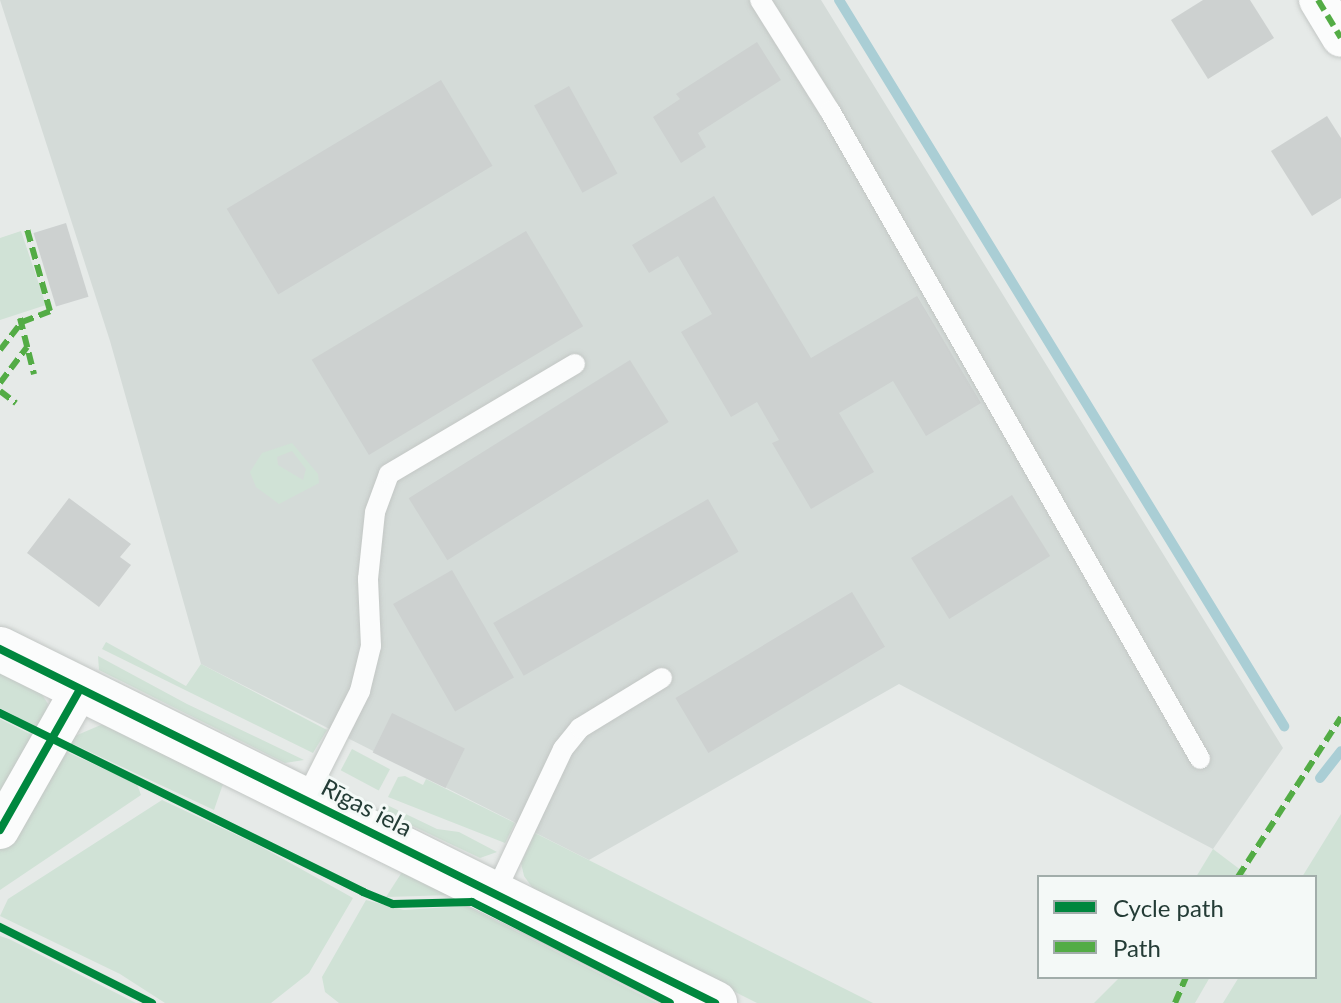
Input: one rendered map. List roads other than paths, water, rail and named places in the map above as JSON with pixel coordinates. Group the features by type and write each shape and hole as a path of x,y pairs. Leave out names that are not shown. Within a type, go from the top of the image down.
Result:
{"main road":[{"name":"Rīgas iela","path":"0,649 715,1003"}],"street":[{"path":"1318,0 1341,38"},
{"path":"0,830 80,689"}],"lane":[{"path":"760,0 830,111 1200,759"},
{"path":"306,798 360,691 371,646 368,579 375,512 389,474 575,364"},
{"path":"495,893 563,749 580,728 662,678"}],"waterway":[{"path":"839,0 1284,726"},
{"path":"1320,778 1341,751"}]}
